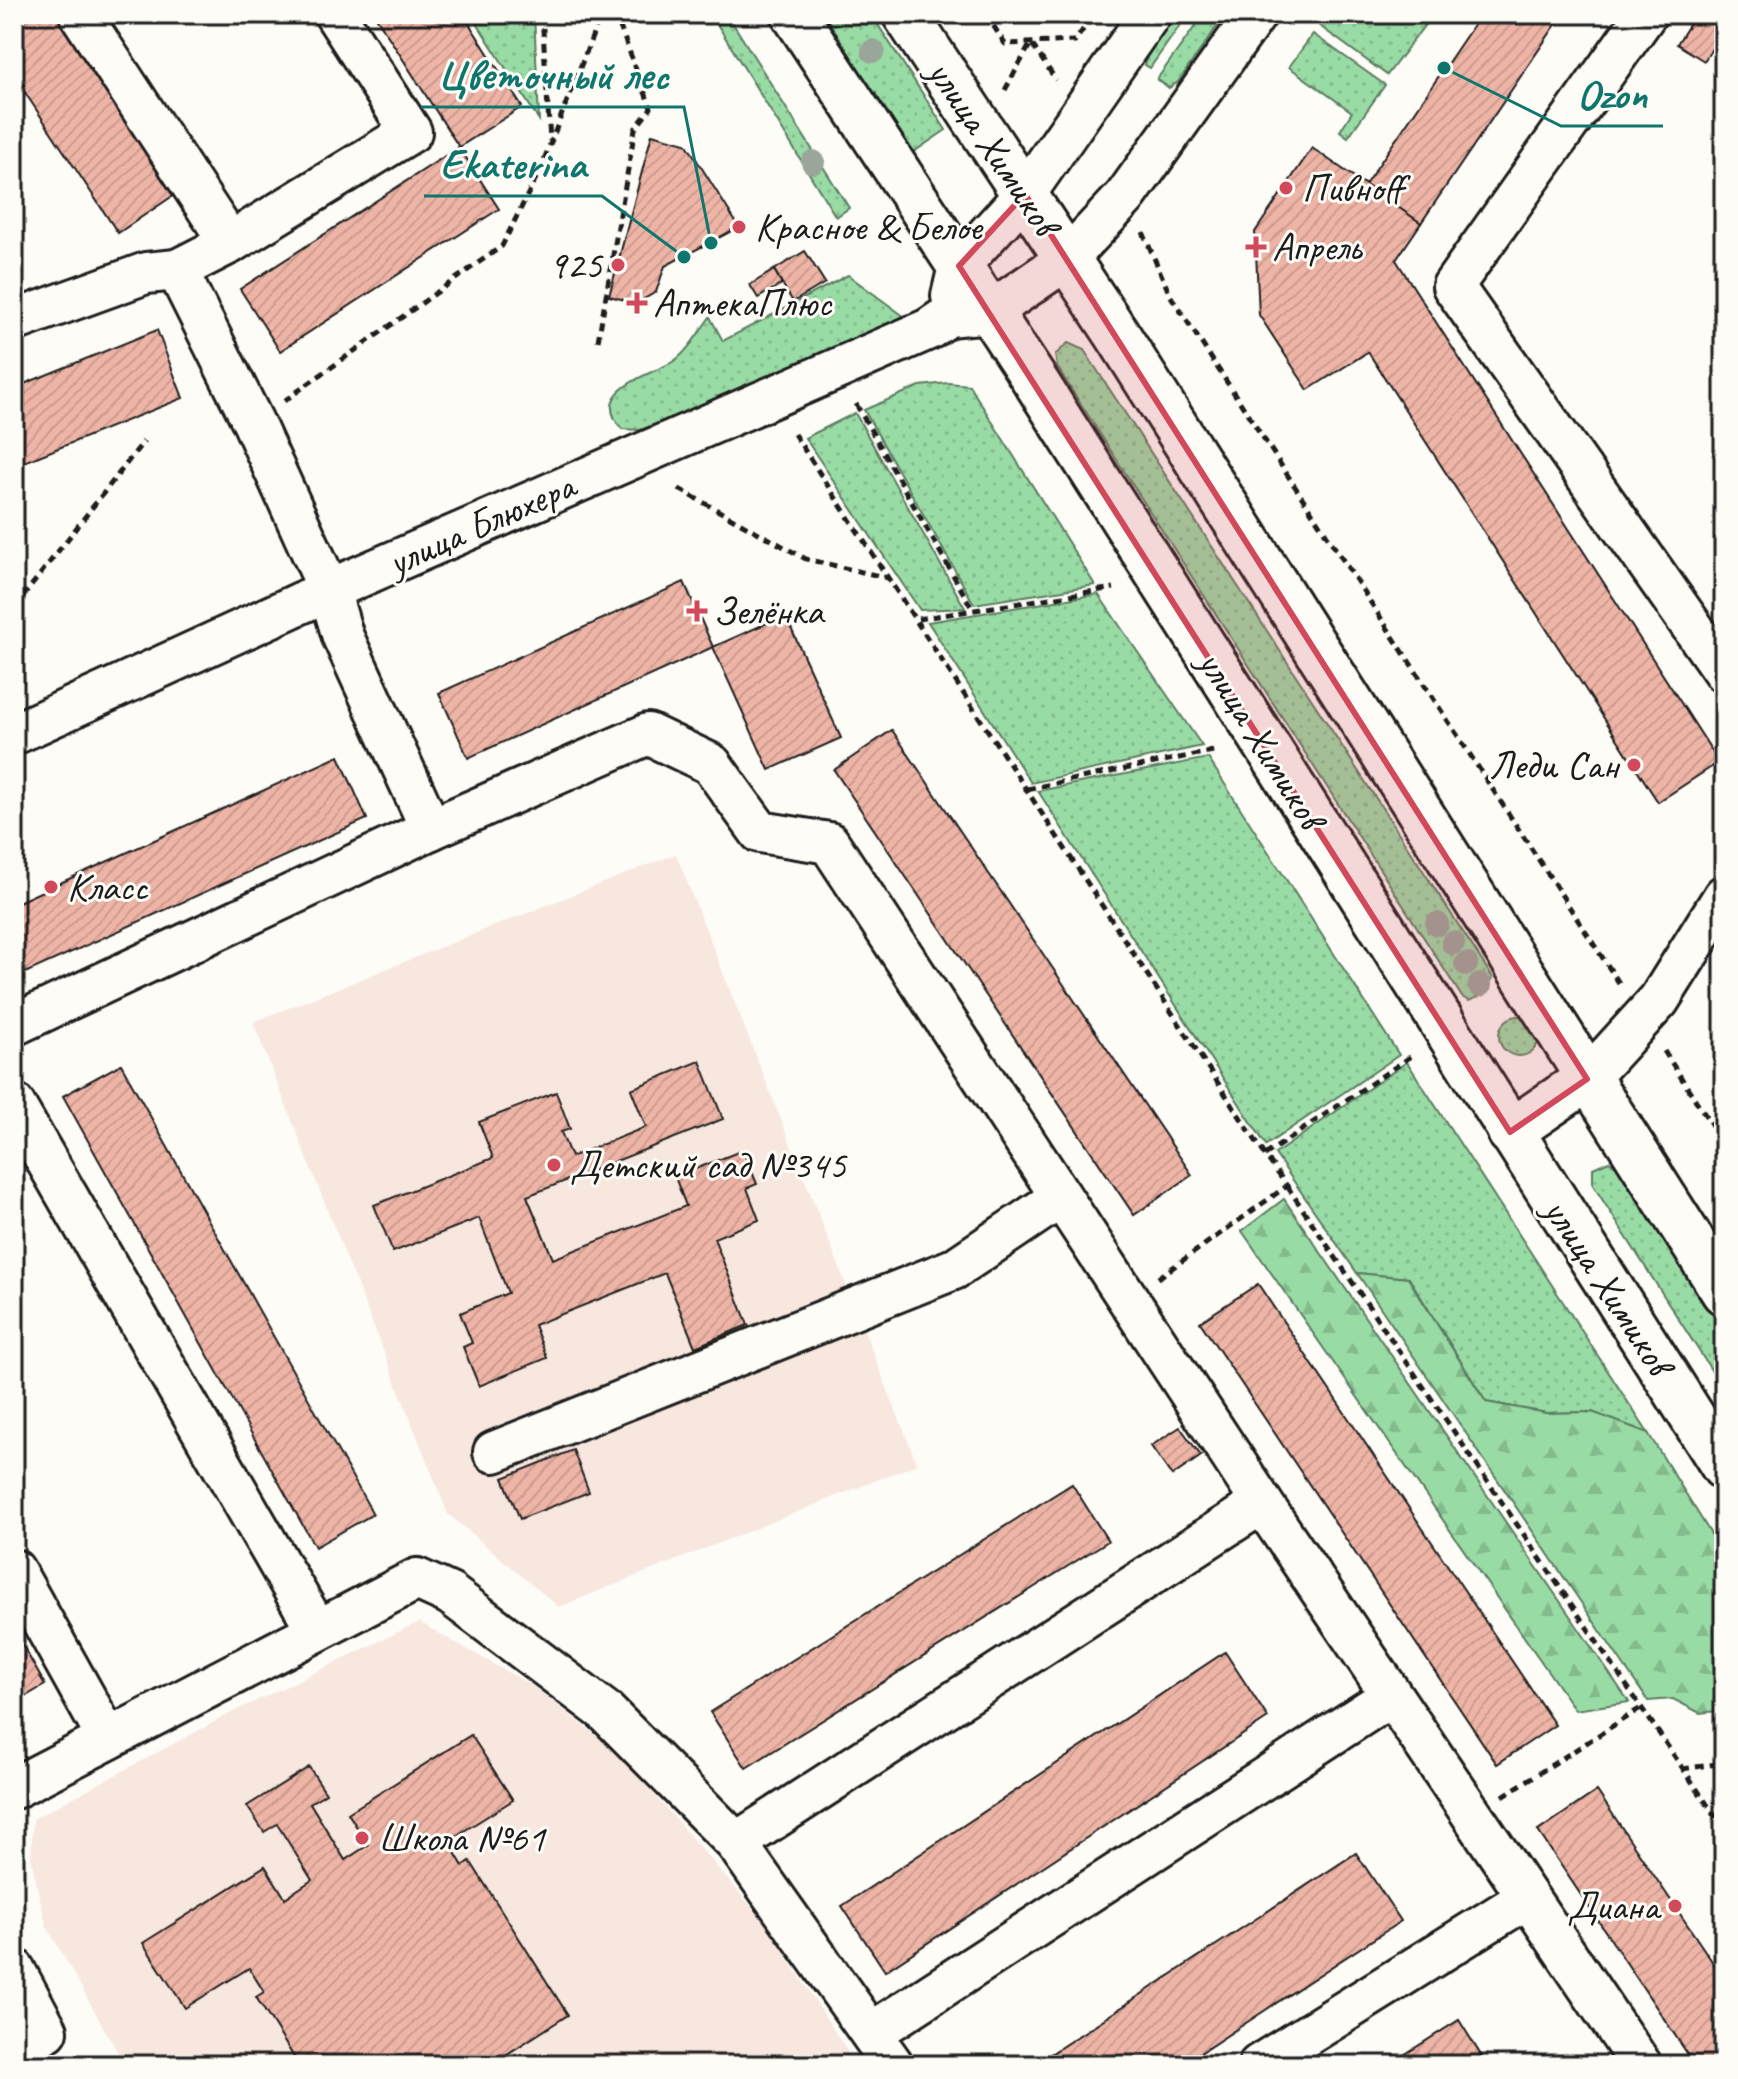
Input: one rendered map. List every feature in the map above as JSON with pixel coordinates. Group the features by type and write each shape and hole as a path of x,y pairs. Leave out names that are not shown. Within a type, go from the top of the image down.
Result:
{"main road":[{"name":"улица Химиков","path":"794,14 959,266 969,314 1510,1132 1724,1467"},
{"name":"улица Химиков","path":"905,14 1067,259 1724,1292"},
{"path":"1510,1132 1587,1079"}],"street":[{"path":"80,14 230,243"},
{"path":"14,321 146,273 177,270 230,243 411,132 335,14"},
{"path":"959,266 1025,194 1150,14"},
{"name":"улица Блюхера","path":"14,734 329,590 969,314 1067,259 1125,197 1256,14"},
{"path":"1646,14 1453,286 1724,672"},
{"path":"177,270 253,422 329,590 343,637 431,829"},
{"path":"14,1025 431,829 648,734 711,764 760,832 829,843 1262,1503 1641,2065"},
{"path":"1587,1079 1659,1000 1724,896"},
{"path":"14,1104 316,1628"},
{"path":"494,1452 954,1269 1061,1197"},
{"path":"736,1843 1262,1503"},
{"path":"14,1570 108,1739"},
{"path":"14,1788 316,1628 417,1579 450,1594 605,1711 736,1843 883,2049 1391,1696"},
{"path":"1259,2065 1527,1898"},
{"path":"14,1969 47,2031 14,2049"}],"path":[{"path":"542,14 550,144"},
{"path":"253,422 502,246 550,144 601,14"},
{"path":"598,341 635,129 651,108 615,14"},
{"path":"619,21 630,14"},
{"path":"986,14 1005,44 1075,41 1094,14"},
{"path":"1031,43 1057,81"},
{"path":"1000,101 1031,43"},
{"path":"1140,226 1170,295 1724,1144"},
{"path":"856,404 973,610"},
{"path":"794,434 1265,1155 1724,1829"},
{"path":"14,608 144,441"},
{"path":"679,489 806,559 889,579"},
{"path":"917,620 1114,588"},
{"path":"1027,789 1218,750"},
{"path":"1265,1155 1413,1055"},
{"path":"1128,1300 1287,1186"},
{"path":"1471,1816 1641,1708"},
{"path":"1682,1769 1724,1763"}],"highlighted area":[{"path":"1025,194 1587,1079 1510,1132 959,266"}],"shaded area":[{"name":"Детский сад №345","path":"676,854 917,1464 559,1607 448,1514 253,1022"},
{"name":"Школа №61","path":"419,1622 536,1688 616,1751 765,1922 856,2065 125,2065 46,1925 31,1858 33,1819 235,1711"}],"green space":[{"path":"471,14 534,14 539,120"},
{"path":"715,14 727,14 849,208 836,217 714,19"},
{"path":"824,14 871,14 946,130 912,153"},
{"path":"1173,14 1188,14 1150,68 1145,65 1149,47"},
{"path":"1204,14 1226,14 1178,82 1169,88 1157,79"},
{"path":"1324,14 1433,14 1387,75 1317,24"},
{"path":"1313,34 1385,85 1348,137 1340,131 1352,112 1289,67"},
{"path":"848,275 909,320 725,399 640,430 622,429 613,415 612,403 617,394 627,385 679,357 710,317 723,341"},
{"path":"1068,343 1084,350 1493,978 1483,995 1469,1001 1462,997 1057,367 1055,355"},
{"path":"948,383 969,385 1095,585 974,604 864,410 920,386"},
{"path":"855,413 965,608 920,610 805,438"},
{"path":"1098,594 1202,746 1031,783 928,622"},
{"path":"1208,758 1399,1055 1266,1145 1038,791"},
{"path":"1519,1016 1533,1022 1539,1036 1533,1050 1519,1056 1505,1050 1499,1036 1505,1022"},
{"path":"1407,1062 1648,1433 1592,1412 1546,1413 1486,1402 1409,1278 1357,1273 1275,1154"},
{"path":"1609,1161 1619,1168 1724,1331 1724,1390 1593,1185 1593,1168"},
{"path":"1284,1199 1629,1702 1575,1710 1242,1231"},
{"path":"1357,1273 1408,1278 1486,1402 1546,1413 1592,1412 1648,1433 1724,1555 1724,1710 1700,1713 1673,1699 1648,1701"}],"building":[{"path":"14,14 58,14 177,193 118,233 14,76"},
{"path":"374,14 463,14 522,107 459,147"},
{"path":"1481,14 1563,14 1421,223 1365,185"},
{"path":"1696,14 1724,14 1724,30 1704,61 1677,44"},
{"path":"652,134 686,143 739,227 665,266 656,292 637,303 609,296"},
{"path":"459,147 499,209 280,351 240,289"},
{"path":"1312,148 1421,223 1396,260 1719,762 1658,802 1368,352 1308,390 1259,315 1255,232"},
{"path":"805,251 825,283 793,302 774,270"},
{"path":"774,270 782,284 758,298 750,285"},
{"path":"157,330 183,398 14,466 14,388"},
{"path":"1724,539 1724,558 1715,545"},
{"path":"684,582 713,647 468,758 439,693"},
{"path":"785,615 841,738 769,770 713,647"},
{"path":"892,730 1192,1175 1134,1215 834,770"},
{"path":"339,756 367,819 14,978 14,904"},
{"path":"700,1061 723,1119 527,1196 553,1259 686,1206 675,1177 743,1150 757,1184 747,1188 759,1220 714,1238 748,1325 695,1347 665,1273 534,1325 547,1358 479,1386 463,1347 472,1343 460,1313 508,1293 479,1218 393,1252 374,1205 493,1158 479,1122 556,1092 570,1129 561,1132 571,1157 646,1127 631,1089"},
{"path":"121,1064 373,1514 315,1547 63,1096"},
{"path":"1258,1284 1555,1725 1497,1764 1200,1322"},
{"path":"1180,1427 1201,1456 1172,1476 1151,1446"},
{"path":"573,1450 589,1492 520,1519 503,1478"},
{"path":"1072,1484 1108,1541 746,1768 710,1712"},
{"path":"14,1630 45,1685 14,1703"},
{"path":"1225,1652 1268,1718 885,1971 842,1906"},
{"path":"471,1735 513,1800 448,1841 463,1866 470,1861 568,2015 490,2065 299,2065 256,1997 264,1992 249,1968 185,2008 143,1943 265,1866 285,1898 312,1880 277,1824 264,1832 247,1806 309,1767 326,1793 310,1803 345,1860 368,1845 348,1813"},
{"path":"1597,1791 1724,1979 1724,2065 1695,2065 1538,1831"},
{"path":"1356,1853 1401,1921 1182,2065 1034,2065"},
{"path":"1459,2020 1487,2065 1388,2065"}],"place":[{"name":"Ozon","path":"1444,68"},
{"name":"Пивноff","path":"1286,188"},
{"name":"Красное & Белое","path":"739,227"},
{"name":"Цветочный лес","path":"711,243"},
{"name":"Апрель","path":"1256,247"},
{"name":"Ekaterina","path":"684,257"},
{"name":"925","path":"618,265"},
{"name":"АптекаПлюс","path":"637,303"},
{"name":"Зелёнка","path":"697,611"},
{"name":"Леди Сан","path":"1634,765"},
{"name":"Класс","path":"51,887"},
{"name":"Детский сад №345","path":"554,1165"},
{"name":"Школа №61","path":"362,1838"},
{"name":"Диана","path":"1675,1906"}]}
